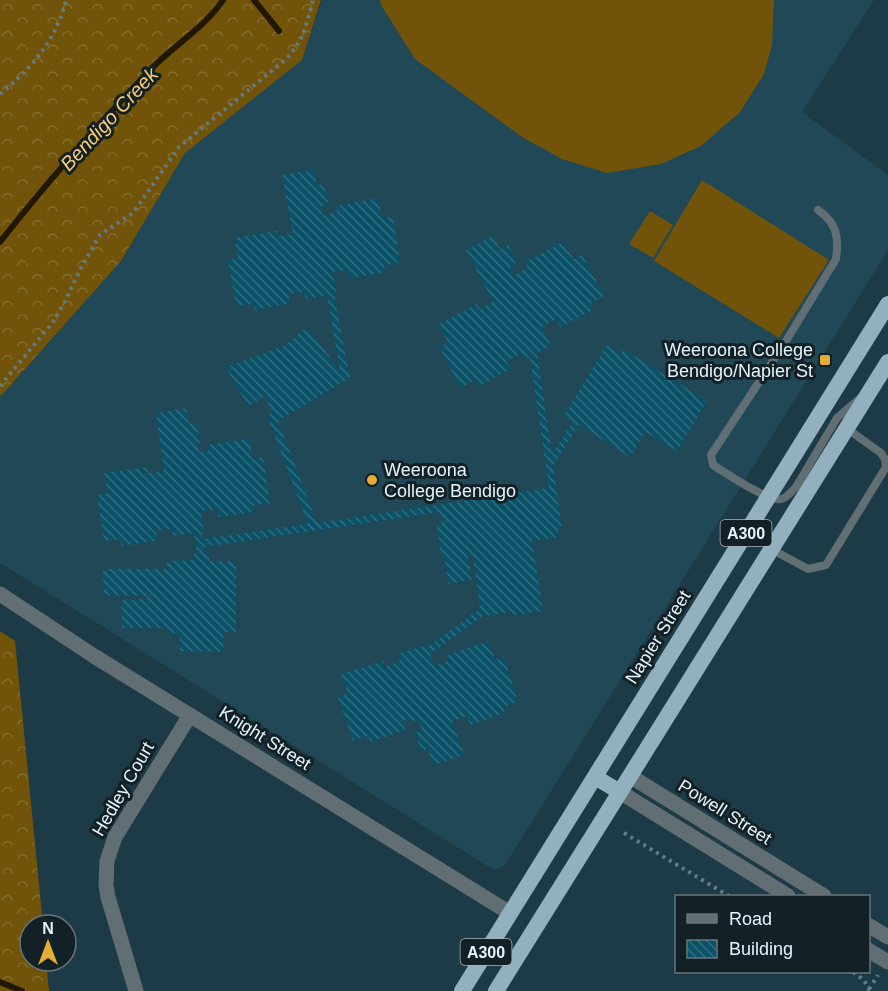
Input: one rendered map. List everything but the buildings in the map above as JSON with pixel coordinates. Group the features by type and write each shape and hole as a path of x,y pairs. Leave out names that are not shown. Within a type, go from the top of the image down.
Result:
{"highway":[{"name":"Napier Street","path":"462,991 888,304"},
{"name":"A300","path":"496,991 888,362"},
{"name":"Powell Street","path":"604,762 630,776"},
{"name":"Powell Street","path":"595,777 620,792"}],"street":[{"name":"Knight Street","path":"0,594 94,656 510,913"},
{"name":"Hedley Court","path":"136,991 108,897 107,861 115,837 190,715"},
{"name":"Powell Street","path":"630,776 821,895"},
{"name":"Powell Street","path":"620,792 785,895"},
{"path":"870,926 888,937"},
{"path":"870,952 885,966"}],"lane":[{"path":"818,210 825,215 837,231 836,259 786,341 711,455 712,465 768,498 781,499 796,487 837,418 871,389"},
{"path":"771,549 808,569 826,565 886,467 881,453 846,428"}],"path":[{"path":"0,94 46,48 62,17 66,0"},
{"path":"0,386 53,322 100,235 131,214 179,147 285,60 299,43 313,0"},
{"path":"624,832 726,895"},
{"path":"854,973 864,980 869,990 885,966"}],"shaded area":[{"name":"Weeroona College Bendigo","path":"322,0 874,0 802,112 888,175 888,250 505,865 494,870 0,563 0,397 121,261 185,153 302,60"}],"green space":[{"path":"0,0 321,0 302,60 185,153 121,261 0,397"},
{"path":"380,0 774,0 772,45 764,74 740,112 701,146 661,164 607,173 562,159 522,137 415,59"},
{"path":"702,180 829,260 779,338 654,261"},
{"path":"650,211 673,225 653,258 629,244"},
{"path":"0,631 15,641 42,913 18,913 18,973 47,973 49,991 0,991"}],"waterway":[{"name":"Bendigo Creek","path":"0,242 111,112 150,70 198,28 223,0"},
{"path":"254,0 279,31"},
{"path":"0,982 22,991"}],"place":[{"name":"Weeroona College Bendigo/Napier St","path":"825,360"},
{"name":"Weeroona College Bendigo","path":"372,480"}]}
